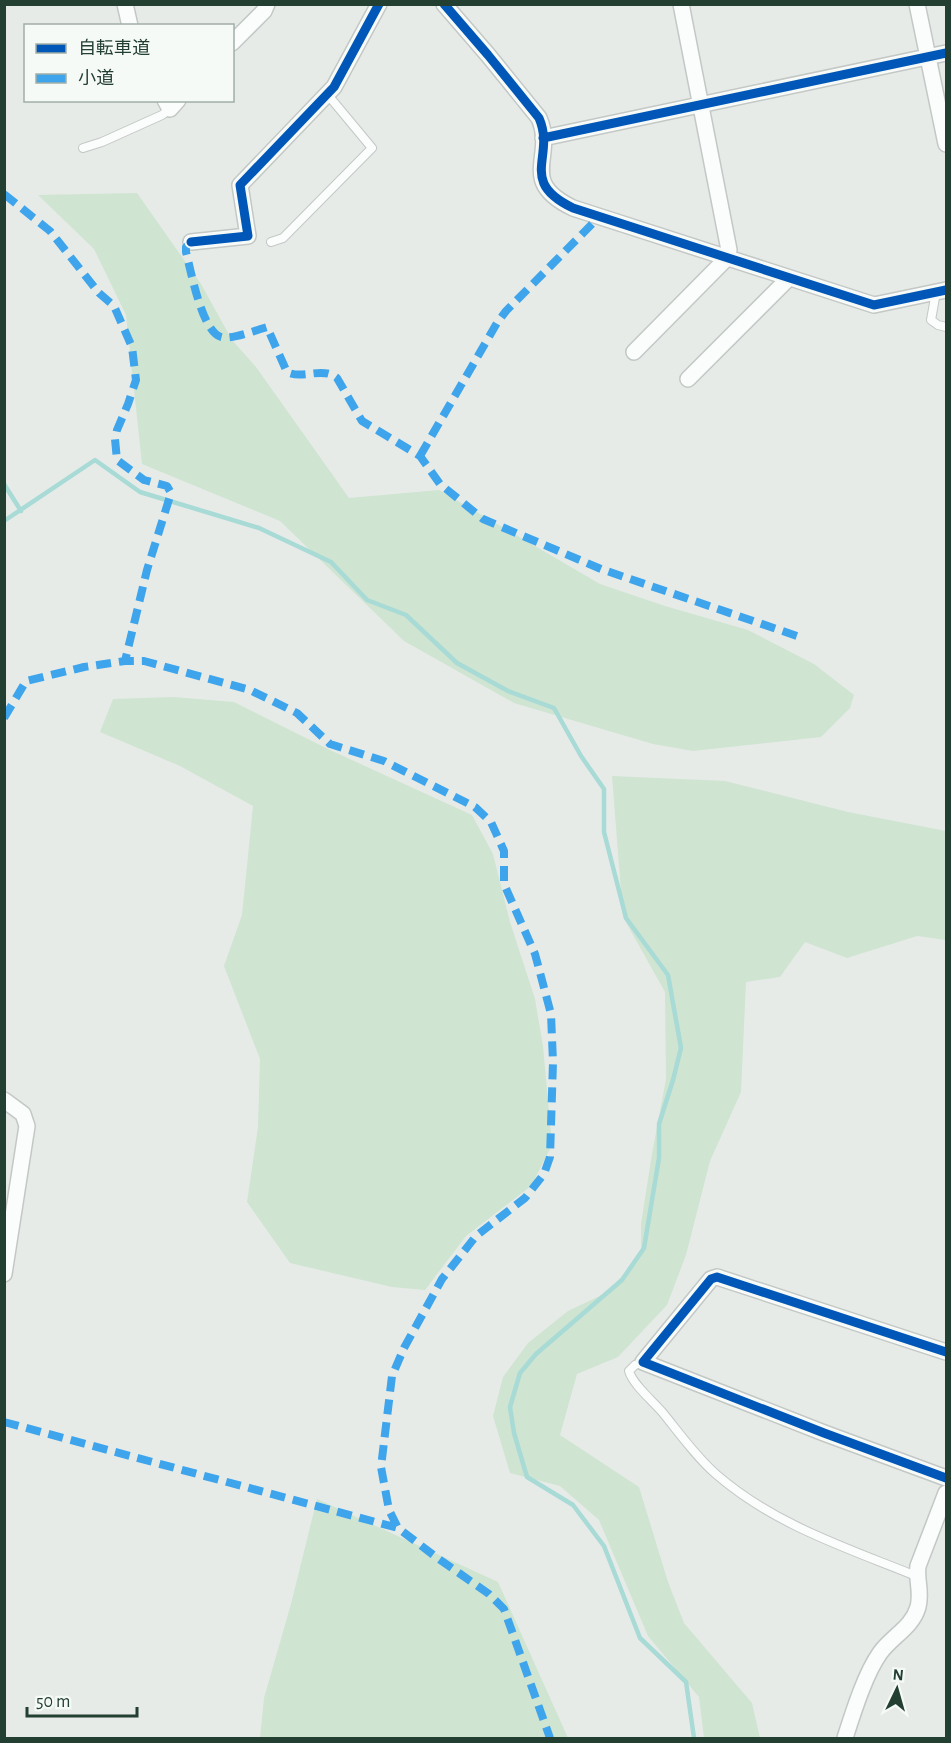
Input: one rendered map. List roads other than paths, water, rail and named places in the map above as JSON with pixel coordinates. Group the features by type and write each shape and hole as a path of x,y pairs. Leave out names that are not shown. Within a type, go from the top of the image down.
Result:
{"street":[{"path":"126,4 130,24"},
{"path":"234,41 264,11 267,4"},
{"path":"191,242 248,236 240,185 328,95 379,4"},
{"path":"444,4 538,118 542,126 543,138 540,171 542,182 554,198 573,208 726,259 874,304 941,291"},
{"path":"634,352 726,259 729,250 681,4"},
{"path":"917,4 946,136"},
{"path":"543,138 946,53"},
{"path":"688,379 789,278"},
{"path":"4,1100 23,1114 27,1126 4,1274"},
{"path":"946,1352 717,1277 711,1280 643,1362 946,1478"},
{"path":"845,1738 855,1707 879,1653 912,1621 920,1594 916,1576 918,1566 946,1493"}],"lane":[{"path":"271,242 283,238 372,148 328,95"},
{"path":"83,148 152,120 171,103"},
{"path":"941,291 931,320 946,327"},
{"path":"643,1362 635,1365 629,1371 632,1379 716,1474 761,1508 789,1523 916,1576"}],"waterway":[{"path":"4,521 95,460 140,492 259,528 331,562 367,600 406,615 457,663 508,691 554,708 581,756 604,789 604,832 626,918 668,975 681,1048 659,1124 659,1158 644,1248 622,1280 536,1354 520,1373 510,1407 514,1433 527,1477 573,1505 604,1546 640,1638 686,1682 694,1738"},
{"path":"4,484 21,511"}]}
